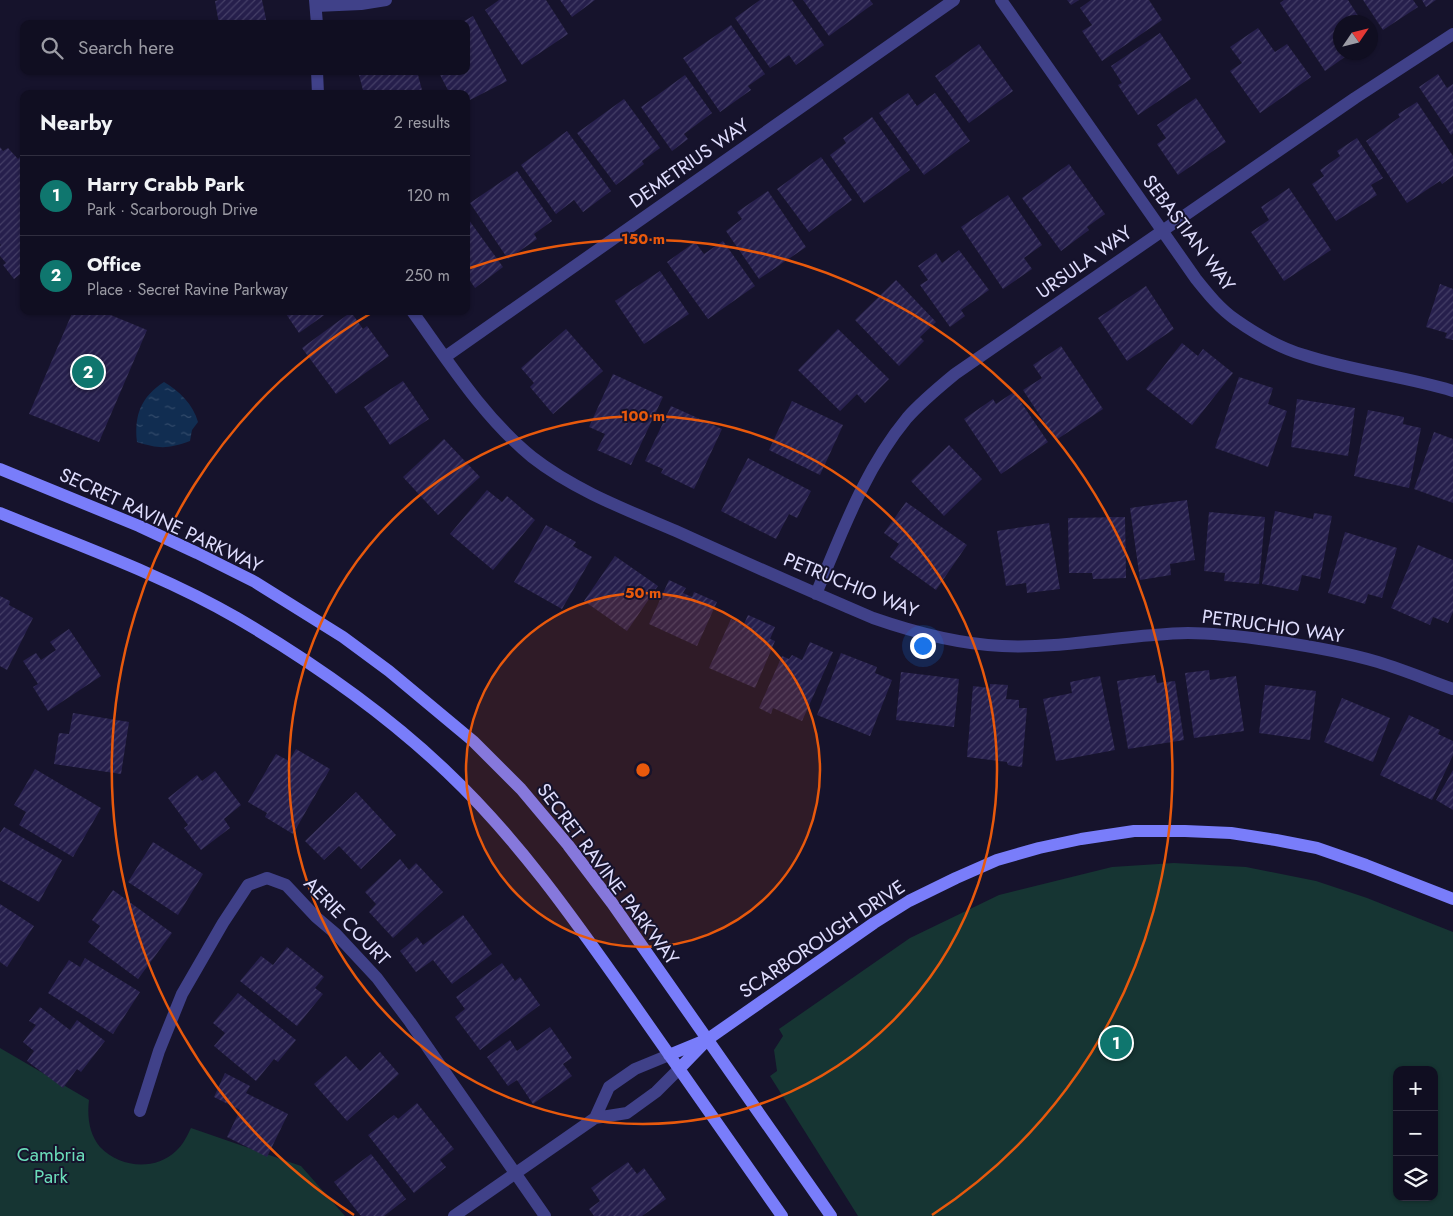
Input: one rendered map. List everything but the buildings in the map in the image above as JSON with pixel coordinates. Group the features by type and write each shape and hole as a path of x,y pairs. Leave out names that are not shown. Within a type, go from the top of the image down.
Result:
{"main road":[{"name":"SECRET RAVINE PARKWAY","path":"0,469 139,526 255,582 343,638 418,694 473,740 520,789 562,838 612,903 831,1216"},
{"path":"0,513 124,563 182,589 226,612 305,661 374,710 447,772 538,871 580,926 782,1216"},
{"name":"SCARBOROUGH DRIVE","path":"708,1039 874,923 909,901 997,860 1081,839 1134,831 1184,831 1231,833 1276,840 1316,848 1366,865 1453,899"},
{"path":"670,1055 708,1039"},
{"path":"679,1069 708,1039"}],"street":[{"path":"317,20 315,3 362,4 386,0"},
{"name":"DEMETRIUS WAY","path":"445,357 954,0"},
{"name":"SEBASTIAN WAY","path":"1001,0 1196,279 1215,302 1235,319 1263,336 1302,355 1453,391"},
{"name":"URSULA WAY","path":"816,594 857,497 873,468 892,438 908,418 954,374 1355,98 1453,34"},
{"path":"317,75 318,90"},
{"name":"PETRUCHIO WAY","path":"415,315 485,410 532,457 558,476 616,505 873,618 907,630 943,639 1005,646 1048,645 1145,635 1190,633 1230,635 1302,645 1341,653 1378,662 1453,689"},
{"name":"AERIE COURT","path":"140,1111 159,1051 182,994 223,923 248,885 267,878 286,885 316,917 336,934 376,978 410,1022 545,1216"},
{"path":"595,1118 609,1087 635,1069 670,1055"},
{"path":"454,1216 595,1118 628,1113 656,1092 679,1069"}],"green space":[{"path":"1174,863 1246,867 1316,881 1367,898 1453,932 1453,1216 858,1216 770,1076 777,1071 774,1050 783,1036 779,1029 910,938 999,895 1112,867"},
{"name":"Cambria Park","path":"0,1048 89,1100 88,1112 93,1136 100,1147 117,1159 127,1163 138,1164 158,1162 178,1149 191,1128 301,1166 345,1216 0,1216"}],"water":[{"path":"164,382 185,399 196,415 198,422 192,430 190,441 176,446 164,447 137,442 137,423 141,408 150,394"}],"place":[{"name":"Office","path":"88,372"},
{"name":"Harry Crabb Park","path":"1116,1043"}]}
